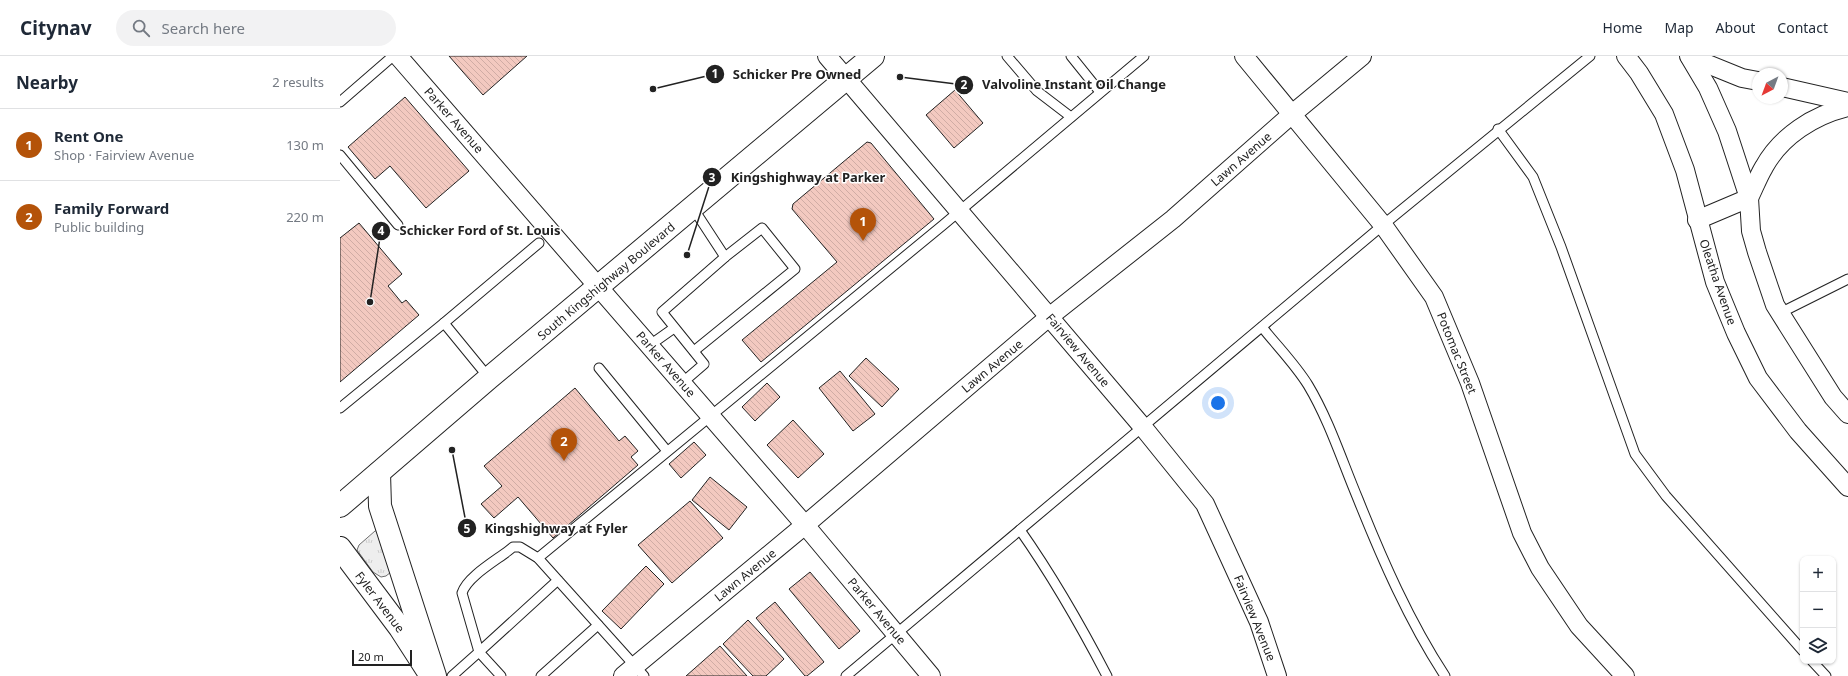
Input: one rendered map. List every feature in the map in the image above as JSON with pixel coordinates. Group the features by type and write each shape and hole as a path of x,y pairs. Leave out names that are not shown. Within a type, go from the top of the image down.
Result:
{"main road":[{"name":"South Kingshighway Boulevard","path":"343,497 379,474 489,378 873,56"},
{"path":"379,474 380,506 435,676"},
{"name":"Fyler Avenue","path":"340,548 400,628 431,676"}],"street":[{"name":"Parker Avenue","path":"398,56 805,525 931,676"},
{"name":"Fairview Avenue","path":"827,56 960,210 1142,426 1205,504 1259,622 1277,676"},
{"name":"Potomac Street","path":"1244,56 1383,225 1434,297 1470,383 1522,532 1540,568 1579,626 1625,676"},
{"name":"Lawn Avenue","path":"634,673 1049,317 1173,219 1291,115 1362,56"},
{"name":"Oleatha Avenue","path":"1626,56 1639,73 1664,114 1684,170 1715,282 1736,333 1758,378 1798,431 1848,487"},
{"path":"1690,56 1742,78 1752,80"},
{"path":"1690,56 1708,88 1727,131 1749,198 1753,238 1775,305 1833,397 1848,414"},
{"path":"1788,88 1848,102"},
{"path":"1697,220 1749,198 1764,166 1777,148 1810,121 1832,111 1848,107"}],"lane":[{"path":"340,102 394,56"},
{"path":"1007,56 1037,91 1071,117"},
{"path":"1071,56 1100,92"},
{"path":"538,558 960,210 1144,56"},
{"path":"846,676 1142,426 1498,129 1590,56"},
{"path":"1498,129 1533,177 1561,247 1635,454 1670,501 1800,648"},
{"path":"340,155 398,225"},
{"path":"693,208 725,257"},
{"path":"682,383 704,364 662,312 725,257 762,228 795,269 694,351"},
{"path":"340,408 539,243"},
{"path":"1780,313 1848,279"},
{"path":"444,323 489,378"},
{"path":"1262,327 1307,384 1328,425 1358,500 1398,590 1433,658 1445,676"},
{"path":"650,345 674,328"},
{"path":"599,368 668,451"},
{"path":"1020,530 1056,583 1108,676"},
{"path":"501,676 479,652 462,593 464,587 470,580 513,547 520,547 538,558 598,625 634,673"},
{"path":"452,676 558,580"},
{"path":"542,676 598,625"},
{"path":"1815,664 1826,676"}],"green space":[{"path":"378,530 391,572 386,576 381,577 373,572 357,550 359,545"}],"building":[{"path":"449,56 527,56 483,95"},
{"path":"955,90 983,123 954,148 926,115"},
{"path":"405,97 469,171 426,208 390,166 375,179 348,147"},
{"path":"867,142 871,143 934,219 761,362 742,340 837,262 792,209 793,204"},
{"path":"359,223 402,274 388,286 402,303 406,300 419,315 340,382 340,238"},
{"path":"866,358 899,389 882,407 849,376"},
{"path":"840,371 875,414 853,431 819,388"},
{"path":"767,383 780,397 755,421 742,407"},
{"path":"575,388 619,441 625,436 638,451 631,457 638,465 553,538 518,497 494,518 481,504 502,486 484,466"},
{"path":"793,420 824,454 798,478 767,445"},
{"path":"694,442 706,455 681,478 669,464"},
{"path":"710,477 747,507 729,530 692,500"},
{"path":"690,501 723,538 672,583 638,545"},
{"path":"646,566 664,584 621,629 602,611"},
{"path":"810,572 860,631 839,649 789,589"},
{"path":"775,602 824,662 807,676 805,676 756,618"},
{"path":"748,620 784,659 766,676 753,676 723,644"},
{"path":"720,646 747,676 686,676"}],"place":[{"name":"Valvoline Instant Oil Change","path":"900,77"},
{"name":"Schicker Pre Owned","path":"653,89"},
{"name":"Rent One","path":"863,241"},
{"name":"Kingshighway at Parker","path":"687,255"},
{"name":"Schicker Ford of St. Louis","path":"370,302"},
{"name":"Kingshighway at Fyler","path":"452,450"},
{"name":"Family Forward","path":"564,461"}]}
